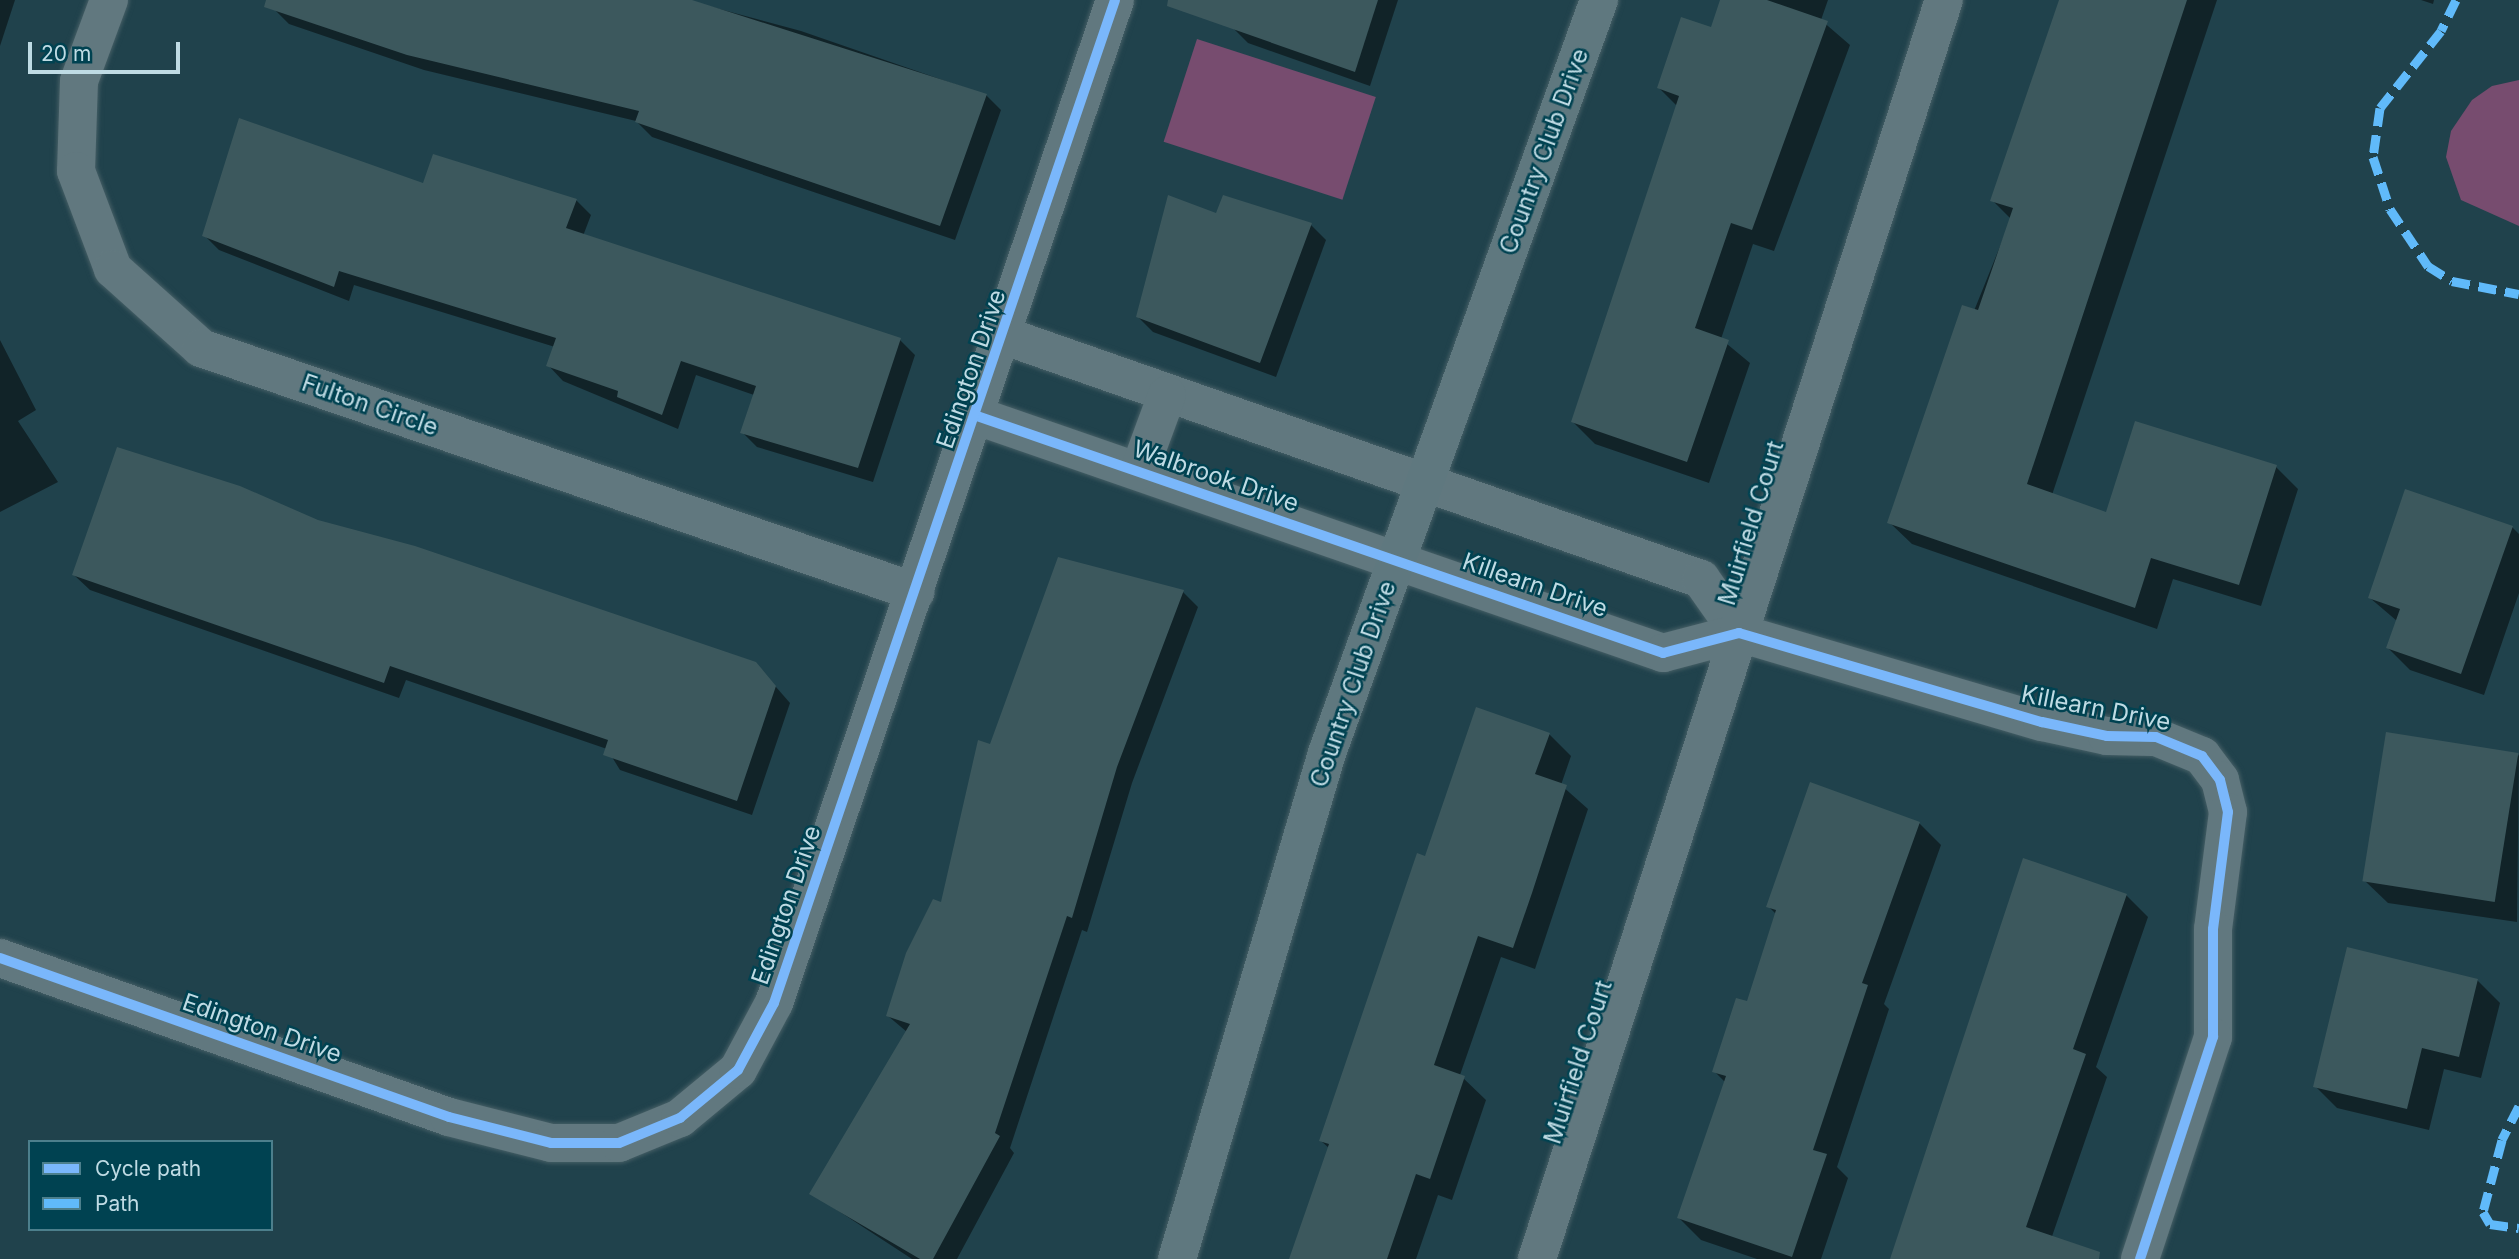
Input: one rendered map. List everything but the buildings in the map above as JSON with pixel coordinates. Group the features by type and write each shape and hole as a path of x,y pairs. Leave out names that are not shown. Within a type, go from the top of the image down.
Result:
{"street":[{"name":"Fulton Circle","path":"109,0 79,81 76,171 113,269 201,348 916,592"},
{"name":"Edington Drive","path":"0,958 449,1117 551,1143 619,1143 680,1118 738,1070 774,1003 1005,336 1115,0"},
{"name":"Country Club Drive","path":"1177,1259 1327,753 1599,0"},
{"name":"Muirfield Court","path":"1537,1259 1944,0"},
{"path":"1005,336 1167,395 1701,579 1739,633"},
{"path":"1139,471 1167,395"},
{"name":"Walbrook Drive","path":"977,416 1441,575"},
{"name":"Killearn Drive","path":"1441,575 1663,653 1739,633 2042,722 2107,736 2156,737 2202,756 2220,780 2228,812 2213,929 2213,1037 2140,1259"}],"shaded area":[{"path":"1197,39 1376,97 1342,200 1164,142"},
{"path":"2519,80 2519,226 2461,200 2446,157 2451,131 2472,100 2492,86"}],"marked path":[{"path":"2456,0 2441,31 2380,108 2373,157 2390,209 2428,266 2452,281 2519,294"},
{"path":"2519,1106 2502,1140 2483,1212 2490,1224 2519,1228"}],"cycle path":[{"path":"0,958 449,1117 551,1143 619,1143 680,1118 738,1070 774,1003 1115,0"},
{"path":"977,416 1663,653 1739,633 2042,722 2107,736 2156,737 2202,756 2220,780 2228,812 2213,929 2213,1037 2140,1259"}]}
